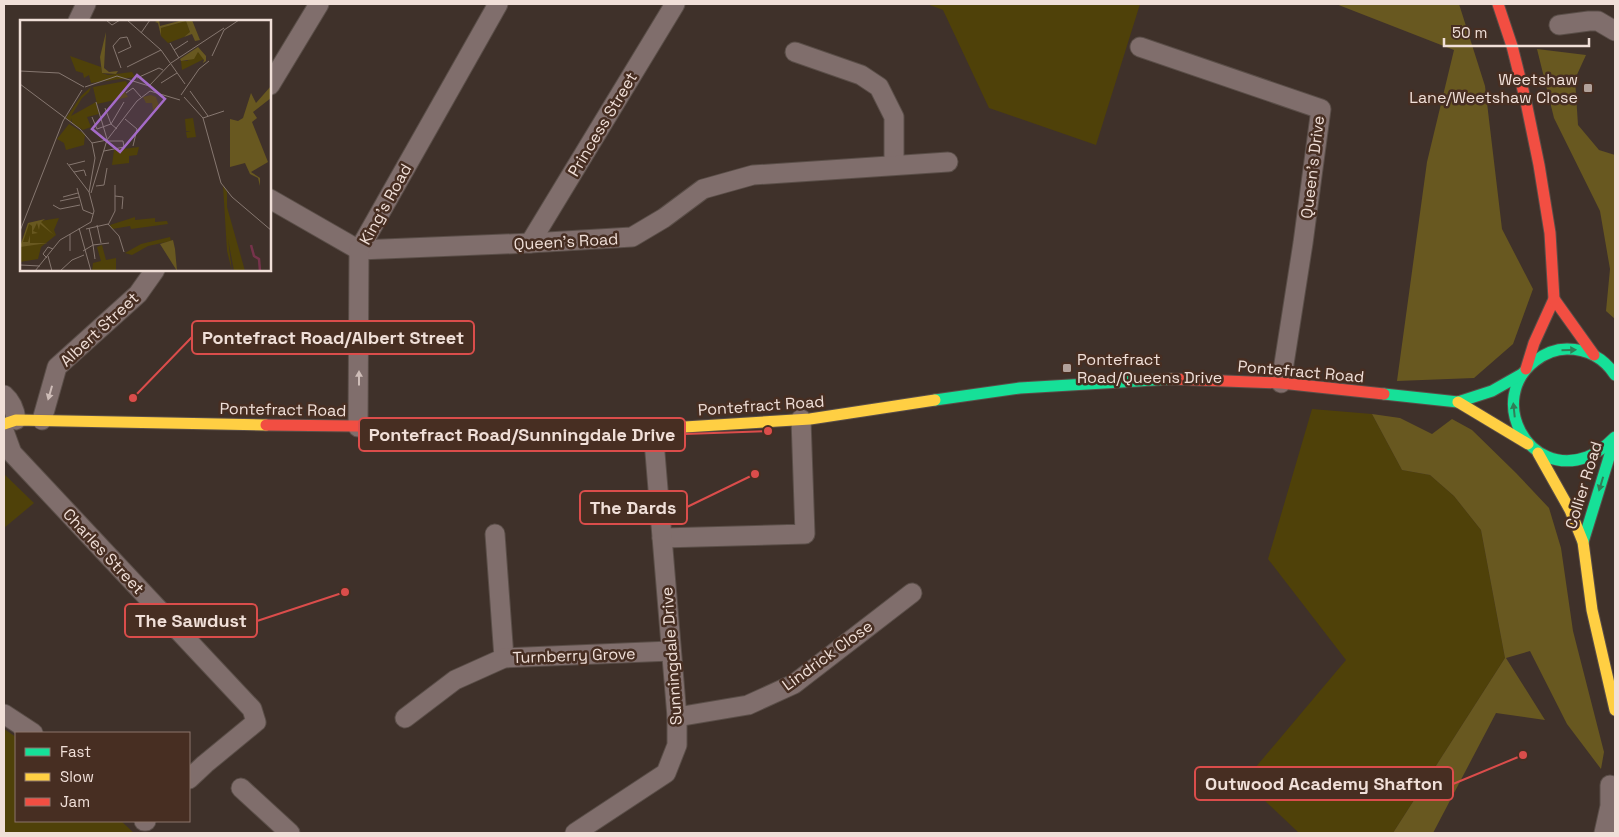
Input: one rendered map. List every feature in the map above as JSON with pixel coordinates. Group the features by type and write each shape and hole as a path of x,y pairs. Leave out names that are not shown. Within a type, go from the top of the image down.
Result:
{"main road":[{"path":"1498,4 1512,46 1539,164 1550,233 1554,299 1514,391 1513,410 1518,428 1528,444 1538,453 1554,460 1571,462 1588,458 1603,450 1615,437"},
{"path":"1554,299 1597,357 1615,375"},
{"name":"Pontefract Road","path":"8,425 42,420 358,427 653,429 801,420 1020,388 1165,379 1281,383 1458,402 1478,398 1494,391 1524,371 1537,359 1550,352 1565,349 1580,350 1597,357"},
{"path":"1597,357 1615,362"},
{"name":"Pontefract Road","path":"1458,402 1528,444"},
{"name":"Collier Road","path":"1583,542 1615,437"},
{"name":"Collier Road","path":"1538,453 1570,510 1583,542 1592,610 1615,710"}],"street":[{"path":"78,20 86,4"},
{"path":"271,83 318,4"},
{"name":"King's Road","path":"358,427 359,250 498,4"},
{"name":"Princess Street","path":"530,243 675,4"},
{"path":"1559,25 1589,20 1598,21 1615,31"},
{"name":"Queen's Drive","path":"1140,47 1321,108 1303,243 1281,383"},
{"path":"795,52 861,75 879,87 894,117 894,165"},
{"name":"Queen's Road","path":"359,250 632,238 664,218 703,189 753,175 948,162"},
{"path":"271,200 359,250"},
{"name":"Albert Street","path":"42,420 57,367 138,294 152,275"},
{"path":"4,395 15,409 8,425"},
{"path":"662,538 805,534 801,420"},
{"name":"Charles Street","path":"8,425 12,453 252,709 256,722 190,778"},
{"name":"Sunningdale Drive","path":"575,833 666,774 677,745 677,717 653,429"},
{"path":"495,534 504,658"},
{"name":"Lindrick Close","path":"677,717 748,705 794,684 912,593"},
{"name":"Turnberry Grove","path":"405,718 455,680 504,658 671,651"},
{"path":"4,714 32,732"},
{"path":"1604,833 1610,806 1610,785"},
{"path":"241,788 290,833"}],"shaded area":[{"path":"927,4 1140,4 1096,145 989,108 943,10"},
{"path":"1336,4 1459,4 1485,86 1502,229 1533,289 1513,344 1474,378 1397,381 1427,162 1454,50"},
{"path":"1537,49 1586,55 1575,79 1578,125 1599,150 1615,155 1615,319 1606,311 1610,269 1600,211 1554,118"},
{"path":"1312,409 1372,414 1402,470 1430,475 1454,496 1481,530 1505,658 1393,833 1299,833 1244,781 1346,660 1268,559"},
{"path":"1372,414 1400,418 1432,434 1452,419 1472,430 1549,508 1561,548 1573,631 1604,752 1601,769 1567,724 1530,651 1506,658 1545,720 1496,713 1433,833 1393,833 1505,658 1481,530 1454,496 1430,475 1402,470"},
{"path":"4,474 34,503 4,528"},
{"path":"4,729 15,736 15,822 122,822 134,833 4,833"}],"traffic: fast":[{"path":"1615,375 1600,359 1588,353 1574,349 1558,350 1546,354 1535,361 1521,377 1514,395 1514,414 1520,432 1532,446 1547,457 1566,461 1587,457 1615,437"},
{"path":"1384,394 1458,402 1492,391 1522,374"},
{"path":"935,400 1020,388 1171,379"},
{"path":"1583,542 1615,438"}],"traffic: slow":[{"path":"619,429 653,429 810,419 935,400"},
{"path":"1458,402 1528,444"},
{"path":"4,424 16,420 266,425"},
{"path":"1538,453 1570,510 1583,542 1592,610 1615,710"}],"traffic: jam":[{"path":"1498,4 1512,46 1526,102 1550,233 1554,299 1534,343 1526,369"},
{"path":"1554,299 1594,355"},
{"path":"1171,379 1281,383 1384,394"},
{"path":"266,425 619,429"}],"place":[{"name":"Weetshaw Lane/Weetshaw Close","path":"1588,88"},
{"name":"Pontefract Road/Queens Drive","path":"1067,368"},
{"name":"Pontefract Road/Albert Street","path":"133,398"},
{"name":"Pontefract Road/Sunningdale Drive","path":"768,431"},
{"name":"The Dards","path":"755,474"},
{"name":"The Sawdust","path":"345,592"},
{"name":"Outwood Academy Shafton","path":"1523,755"}]}
